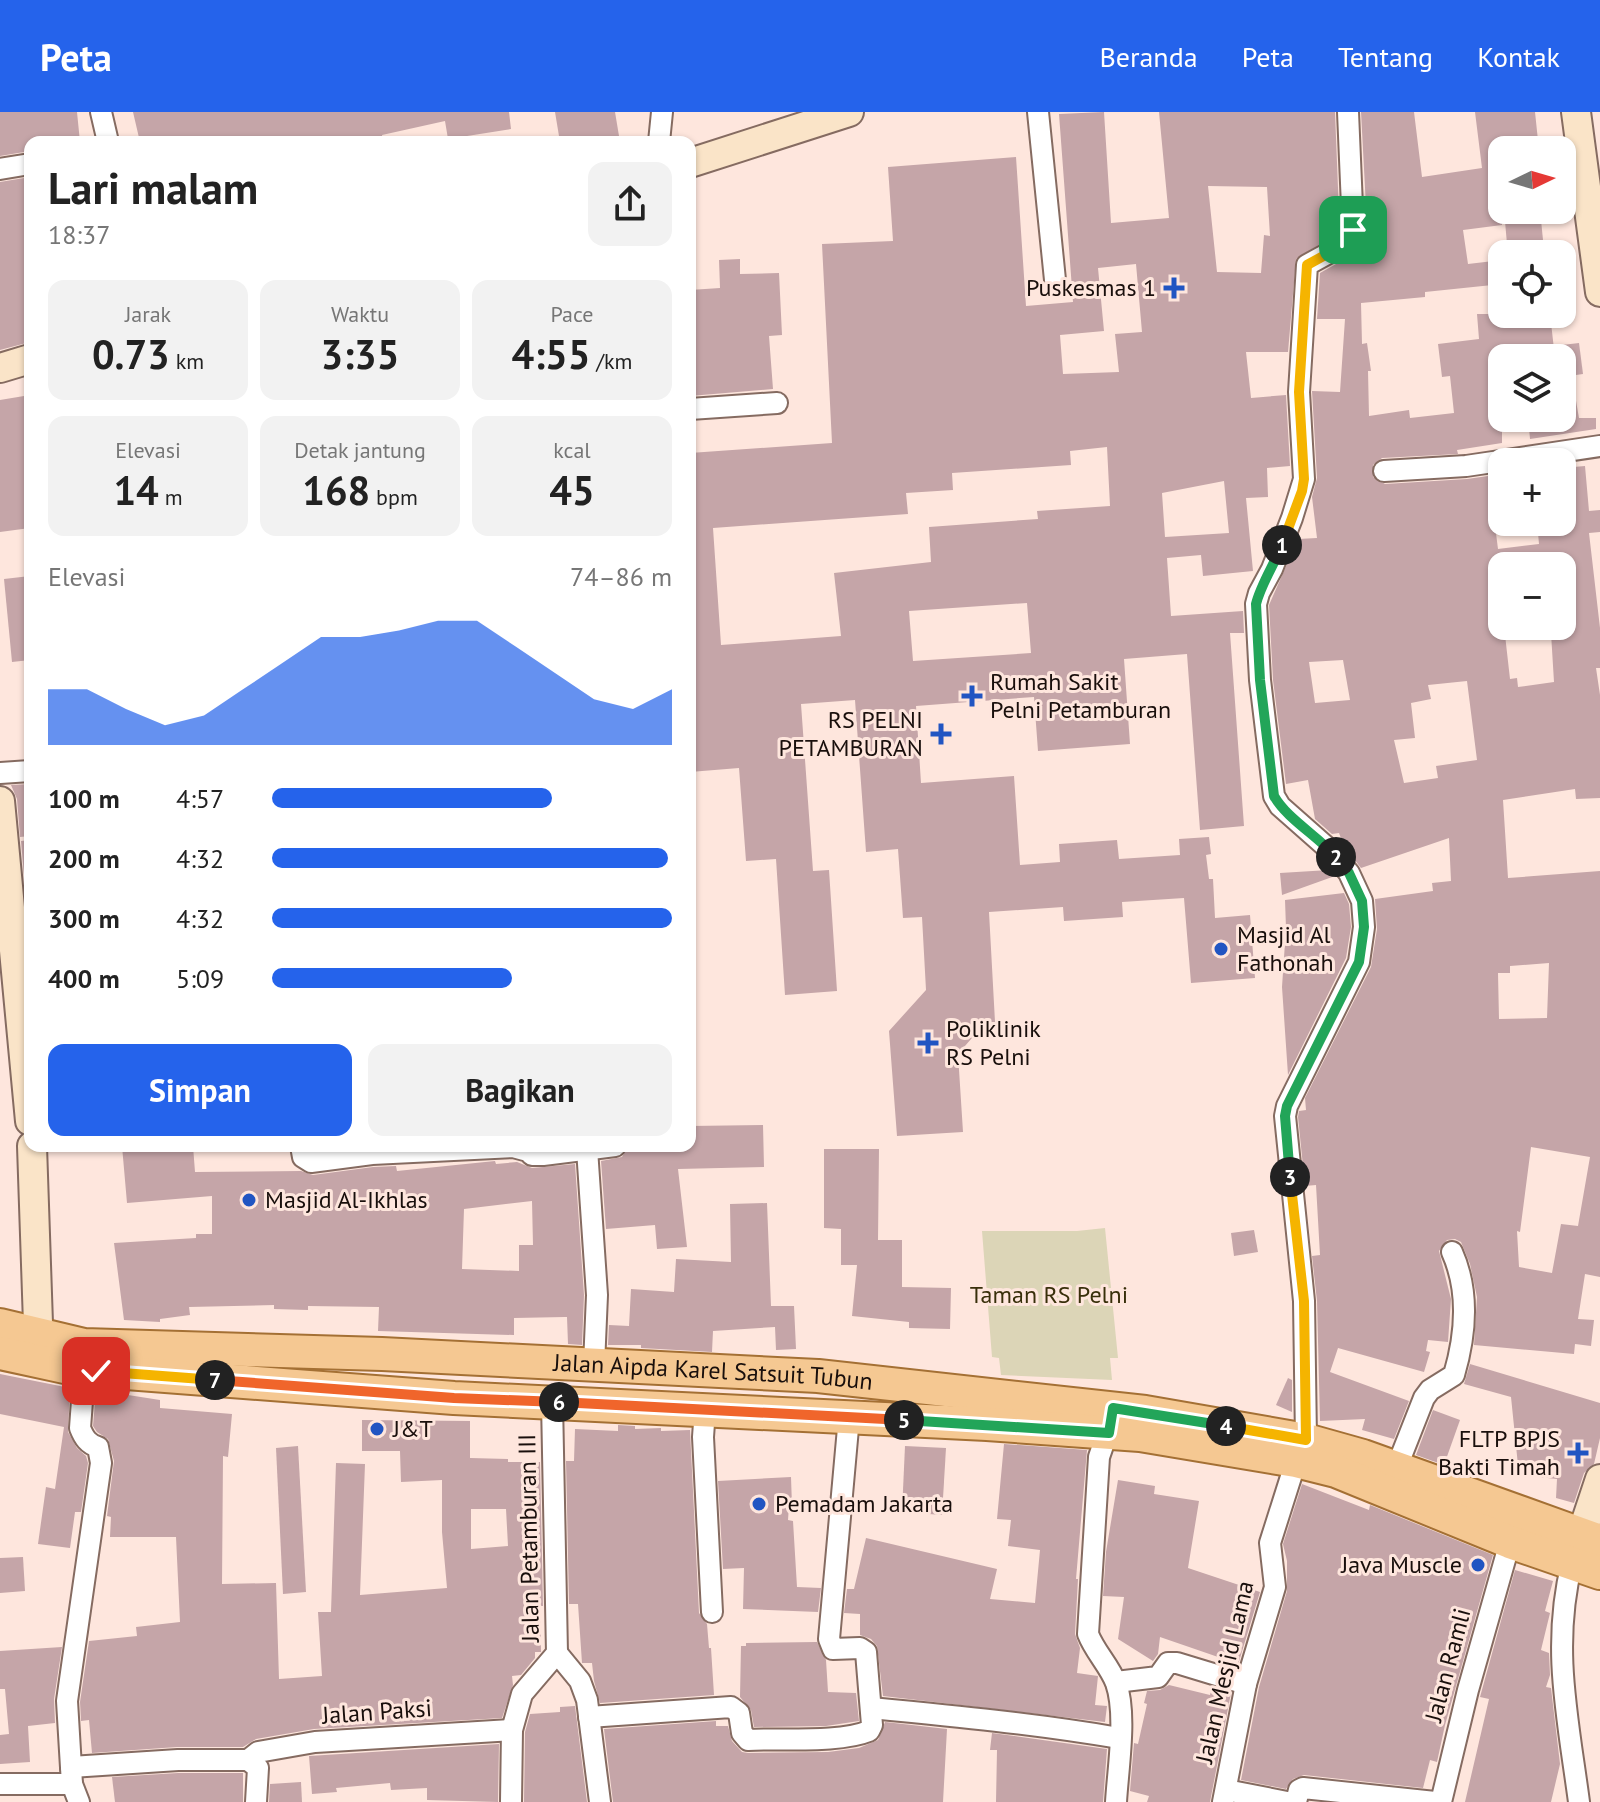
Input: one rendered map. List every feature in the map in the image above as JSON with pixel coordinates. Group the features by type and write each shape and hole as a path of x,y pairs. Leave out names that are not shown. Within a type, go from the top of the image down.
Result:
{"main road":[{"name":"Jalan Aipda Karel Satsuit Tubun","path":"0,1325 39,1349"},
{"name":"Jalan Aipda Karel Satsuit Tubun","path":"0,1353 39,1349 85,1357 454,1398 849,1417 1111,1420"},
{"name":"Jalan Aipda Karel Satsuit Tubun","path":"85,1357 398,1355 818,1376 1111,1420 1140,1435 1363,1456 1589,1553"},
{"name":"Jalan Aipda Karel Satsuit Tubun","path":"1301,1451 1336,1471 1510,1542 1589,1553"}],"street":[{"path":"101,112 107,136"},
{"path":"696,154 849,112"},
{"path":"1038,112 1055,280"},
{"name":"Jalan Mesjid Lama","path":"1224,1796 1246,1684 1275,1587 1270,1543 1301,1451 1304,1301 1285,1116 1287,1106 1359,962 1364,927 1362,901 1349,873 1331,851 1280,806 1274,796 1260,680 1256,604 1287,531 1304,479 1299,392 1307,265 1347,243 1353,230 1351,126 1348,112"},
{"path":"1576,112 1600,292"},
{"path":"0,169 24,165"},
{"path":"0,368 24,361"},
{"path":"696,409 777,403"},
{"path":"1384,471 1466,466 1600,446"},
{"path":"0,773 24,771"},
{"path":"0,801 24,1057"},
{"path":"32,1152 39,1349"},
{"path":"302,1152 303,1157 311,1162 414,1152"},
{"path":"528,1152 532,1155 560,1152"},
{"path":"587,1152 597,1295 594,1365"},
{"path":"1396,1469 1424,1398 1430,1390 1454,1375 1464,1341 1465,1300 1461,1272 1452,1252"},
{"path":"74,1784 67,1701 101,1463 98,1447 83,1437 80,1428 85,1357"},
{"name":"Jalan Petamburan III","path":"511,1802 512,1730 522,1694 557,1653 552,1402"},
{"path":"705,1409 703,1437 712,1612"},
{"path":"589,1717 731,1707 739,1713 745,1739 796,1740 865,1733 872,1725 866,1652 860,1648 836,1650 831,1647 829,1639 849,1417"},
{"path":"1111,1420 1099,1457 1088,1634 1116,1682 1122,1716 1116,1802"},
{"path":"1579,1802 1560,1632 1565,1590 1589,1553 1600,1479"},
{"name":"Jalan Ramli","path":"1438,1802 1510,1542"},
{"path":"557,1653 580,1681 589,1717 600,1802"},
{"path":"1116,1682 1158,1677 1168,1663 1177,1663 1246,1684"},
{"path":"871,1708 1052,1727 1119,1738"},
{"name":"Jalan Paksi","path":"0,1784 74,1784 178,1760 248,1760 258,1752 315,1742 512,1730"},
{"path":"248,1760 258,1768 256,1802"},
{"path":"1296,1802 1299,1790 1303,1788 1438,1802"},
{"path":"1224,1796 1287,1802"}],"green space":[{"name":"Taman RS Pelni","path":"1105,1228 1118,1358 1110,1358 1112,1380 1001,1375 999,1358 992,1357 982,1231"}],"building":[{"path":"0,112 77,112 79,136 24,136 24,152 0,156"},
{"path":"133,112 509,112 511,129 448,136 445,121 382,136 139,136"},
{"path":"555,112 615,112 619,136 559,136"},
{"path":"1104,112 1111,223 1169,218 1159,112 1335,112 1339,213 1331,213 1333,236 1296,259 1288,352 1246,352 1251,398 1286,395 1290,466 1267,468 1268,497 1246,498 1253,571 1203,576 1201,555 1167,558 1171,616 1243,611 1244,633 1230,633 1244,826 1200,830 1187,654 1124,659 1130,744 1038,751 1034,697 916,706 921,783 1014,776 1020,865 1060,862 1059,844 1117,840 1119,859 1180,855 1179,839 1209,837 1211,854 1206,855 1209,879 1213,879 1215,918 1250,915 1255,978 1191,983 1184,898 1122,902 1123,917 1064,921 1063,907 989,912 995,1022 985,1023 958,1054 963,1132 897,1136 889,1031 926,990 922,917 903,918 898,849 866,852 855,700 801,704 813,871 829,870 837,991 785,995 776,859 746,861 739,768 696,772 696,453 832,443 822,244 893,241 888,167 1016,157 1026,306 1073,302 1059,114","holes":["1208,186 1267,187 1270,236 1264,235 1261,273 1217,272","1136,264 1142,332 1115,334 1119,372 1063,374 1060,335 1104,331 1098,268","1107,447 1110,506 1037,511 1038,519 929,527 931,562 834,573 841,636 721,645 713,528 908,514 906,493 953,490 952,473 1071,465 1070,451","1224,481 1229,533 1165,537 1162,493","1027,603 1031,653 913,661 909,611"]},
{"path":"1361,112 1414,112 1422,177 1482,168 1475,112 1535,112 1538,136 1488,136 1488,224 1502,225 1463,230 1468,264 1488,262 1488,285 1425,292 1425,297 1361,303 1362,344 1367,343 1371,371 1368,371 1369,416 1409,410 1410,418 1454,413 1450,376 1442,377 1438,344 1479,339 1477,314 1488,314 1488,328 1552,328 1553,344 1488,344 1488,432 1502,432 1502,443 1457,450 1458,454 1382,458 1373,465 1373,477 1385,484 1488,476 1488,536 1496,536 1498,549 1539,544 1538,536 1576,536 1576,467 1585,466 1589,511 1600,510 1600,532 1589,533 1600,628 1600,668 1596,668 1600,695 1600,798 1576,799 1575,789 1503,800 1508,878 1600,871 1600,1277 1585,1274 1578,1319 1594,1320 1591,1346 1575,1344 1574,1354 1474,1345 1477,1297 1470,1264 1461,1242 1447,1240 1439,1251 1451,1299 1448,1342 1428,1340 1426,1351 1430,1352 1424,1372 1338,1348 1330,1372 1409,1401 1394,1439 1362,1430 1365,1419 1320,1421 1317,1301 1312,1256 1320,1255 1316,1185 1305,1186 1298,1117 1299,1111 1306,1110 1305,1098 1371,967 1377,929 1375,899 1433,891 1432,883 1451,881 1449,838 1361,868 1344,846 1339,833 1332,834 1315,819 1308,780 1286,784 1273,680 1269,605 1298,539 1317,538 1312,497 1317,478 1312,391 1340,392 1345,319 1317,319 1320,273 1336,264 1369,263","holes":["1343,660 1350,700 1315,703 1309,662","1467,681 1477,760 1436,766 1438,778 1404,783 1394,740 1415,738 1411,703 1431,699 1428,685","1549,963 1547,1018 1499,1019 1498,973 1510,973 1510,966","1531,1147 1590,1157 1578,1226 1561,1224 1552,1273 1519,1267 1517,1231 1520,1232"]},
{"path":"24,178 24,344 0,350 0,182"},
{"path":"1505,224 1541,224 1543,240 1507,240"},
{"path":"740,259 740,274 779,273 782,335 769,336 773,389 696,395 696,290 720,288 719,260"},
{"path":"1579,343 1583,374 1576,375 1576,344 1570,344"},
{"path":"24,396 24,529 0,532 0,400"},
{"path":"1576,401 1579,418 1596,418 1596,429 1530,439 1529,432 1576,432"},
{"path":"24,577 24,661 12,662 4,579"},
{"path":"24,784 24,837 20,837 17,799 11,785"},
{"path":"21,841 24,841 24,875"},
{"path":"1329,870 1335,876 1282,895 1280,873"},
{"path":"1344,893 1349,904 1351,927 1346,958 1288,1075 1282,987 1285,900"},
{"path":"763,1125 764,1167 678,1169 687,1247 657,1249 655,1225 606,1229 601,1161 622,1157 625,1152 696,1152 696,1126"},
{"path":"824,1149 879,1149 878,1240 902,1240 902,1287 951,1288 950,1329 909,1328 909,1322 852,1316 857,1265 841,1265 841,1229 824,1228"},
{"path":"123,1152 193,1152 195,1172 301,1171 313,1175 373,1167 396,1166 397,1171 495,1161 496,1164 517,1162 532,1168 575,1164 584,1295 582,1345 568,1344 567,1317 514,1318 514,1335 378,1331 379,1307 308,1306 308,1310 274,1309 274,1305 189,1307 190,1315 160,1319 160,1322 124,1320 114,1243 196,1238 196,1234 212,1234 212,1196 127,1203","holes":["532,1201 533,1245 519,1245 519,1271 462,1269 464,1209"]},
{"path":"767,1203 771,1306 794,1306 796,1349 776,1350 775,1327 713,1331 712,1352 608,1345 609,1325 629,1326 631,1289 674,1292 676,1259 731,1262 730,1204"},
{"path":"1254,1230 1258,1252 1234,1256 1231,1233"},
{"path":"1470,1364 1600,1403 1600,1438 1594,1464 1584,1473 1574,1503 1556,1498 1557,1479 1519,1475 1511,1397 1464,1384"},
{"path":"0,1374 70,1388 68,1432 88,1463 81,1512 75,1512 70,1548 38,1544 46,1487 55,1489 64,1427 0,1414"},
{"path":"1288,1378 1292,1380 1292,1412 1276,1405"},
{"path":"96,1390 160,1400 160,1408 232,1414 228,1457 223,1456 222,1584 276,1583 279,1679 322,1676 318,1612 331,1612 336,1463 365,1464 360,1595 447,1588 442,1532 442,1480 401,1482 400,1451 362,1451 362,1420 470,1421 470,1458 540,1462 541,1652 535,1652 535,1658 521,1675 512,1676 513,1685 502,1718 314,1729 256,1739 243,1747 177,1747 92,1753 89,1720 81,1721 80,1702 89,1641 137,1636 136,1627 180,1622 176,1537 110,1537 111,1517 107,1516 114,1461 108,1439 93,1426","holes":["471,1509 506,1509 508,1546 471,1549"]},
{"path":"1433,1410 1460,1420 1444,1465 1416,1455"},
{"path":"618,1425 635,1426 635,1429 661,1428 661,1431 690,1430 699,1613 707,1624 714,1695 600,1703 592,1663 582,1663 578,1604 569,1604 566,1461 574,1461 575,1429 618,1431"},
{"path":"1004,1444 1087,1450 1076,1579 1075,1634 1080,1648 1077,1673 1098,1676 1095,1705 1107,1706 1105,1722 883,1696 877,1646 871,1639 860,1635 860,1614 844,1613 847,1589 854,1589 866,1538 997,1569 990,1599 1035,1603 1040,1550 1008,1546 1011,1520 997,1519"},
{"path":"298,1446 306,1592 283,1594 276,1448"},
{"path":"905,1446 946,1448 942,1515 902,1512"},
{"path":"791,1477 792,1506 789,1506 788,1520 793,1521 797,1587 821,1588 818,1612 743,1609 744,1568 723,1569 718,1481"},
{"path":"1118,1480 1155,1486 1154,1494 1199,1501 1188,1568 1260,1592 1237,1668 1220,1662 1221,1658 1160,1637 1158,1654 1153,1661 1118,1639 1124,1597 1103,1596 1106,1552"},
{"path":"1302,1484 1369,1510 1370,1505 1493,1555 1437,1762 1430,1760 1423,1788 1304,1775 1293,1779 1286,1789 1241,1780 1259,1687 1287,1591 1287,1561 1283,1544"},
{"path":"23,1557 25,1591 0,1593 0,1558"},
{"path":"1515,1570 1553,1581 1545,1611 1550,1613 1541,1650 1549,1653 1550,1675 1546,1687 1551,1688 1560,1764 1551,1802 1465,1802 1489,1699 1480,1697"},
{"path":"817,1642 826,1660 828,1692 856,1693 859,1721 826,1726 754,1727 751,1710 740,1697 741,1646 746,1646 746,1643"},
{"path":"62,1647 54,1699 55,1723 28,1726 30,1762 0,1764 0,1735 9,1734 5,1689 0,1689 0,1651"},
{"path":"1169,1685 1210,1695 1212,1687 1231,1693 1210,1802 1147,1802 1149,1796 1130,1791 1134,1743 1138,1744 1147,1691 1160,1690"},
{"path":"575,1706 587,1802 524,1802 525,1732 530,1714 560,1712 560,1707"},
{"path":"716,1721 716,1726 728,1726 732,1741 742,1752 748,1753 828,1752 859,1748 878,1740 885,1722 947,1729 943,1802 613,1802 604,1729"},
{"path":"992,1733 1107,1749 1103,1802 996,1802 997,1750 990,1750"},
{"path":"499,1744 498,1802 427,1800 427,1788 391,1790 390,1783 336,1788 337,1792 312,1794 309,1756"},
{"path":"243,1773 243,1802 115,1802 112,1777"},
{"path":"301,1782 302,1802 269,1802 270,1784"}],"place":[{"name":"Puskesmas 1","path":"1174,288"},
{"name":"Rumah Sakit Pelni Petamburan","path":"972,696"},
{"name":"RS PELNI PETAMBURAN","path":"941,734"},
{"name":"Masjid Al Fathonah","path":"1221,949"},
{"name":"Poliklinik RS Pelni","path":"928,1043"},
{"name":"Masjid Al-Ikhlas","path":"249,1200"},
{"name":"J&T","path":"377,1429"},
{"name":"FLTP BPJS Bakti Timah","path":"1578,1453"},
{"name":"Pemadam Jakarta","path":"759,1504"},
{"name":"Java Muscle","path":"1478,1565"}],"route":[{"path":"96,1371 454,1398 987,1424 1109,1433 1113,1408 1306,1440 1304,1301 1285,1116 1287,1106 1359,962 1364,927 1362,901 1349,873 1312,832 1280,806 1274,796 1260,680 1256,604 1292,518 1304,479 1299,392 1307,265 1347,243 1353,230"}]}
